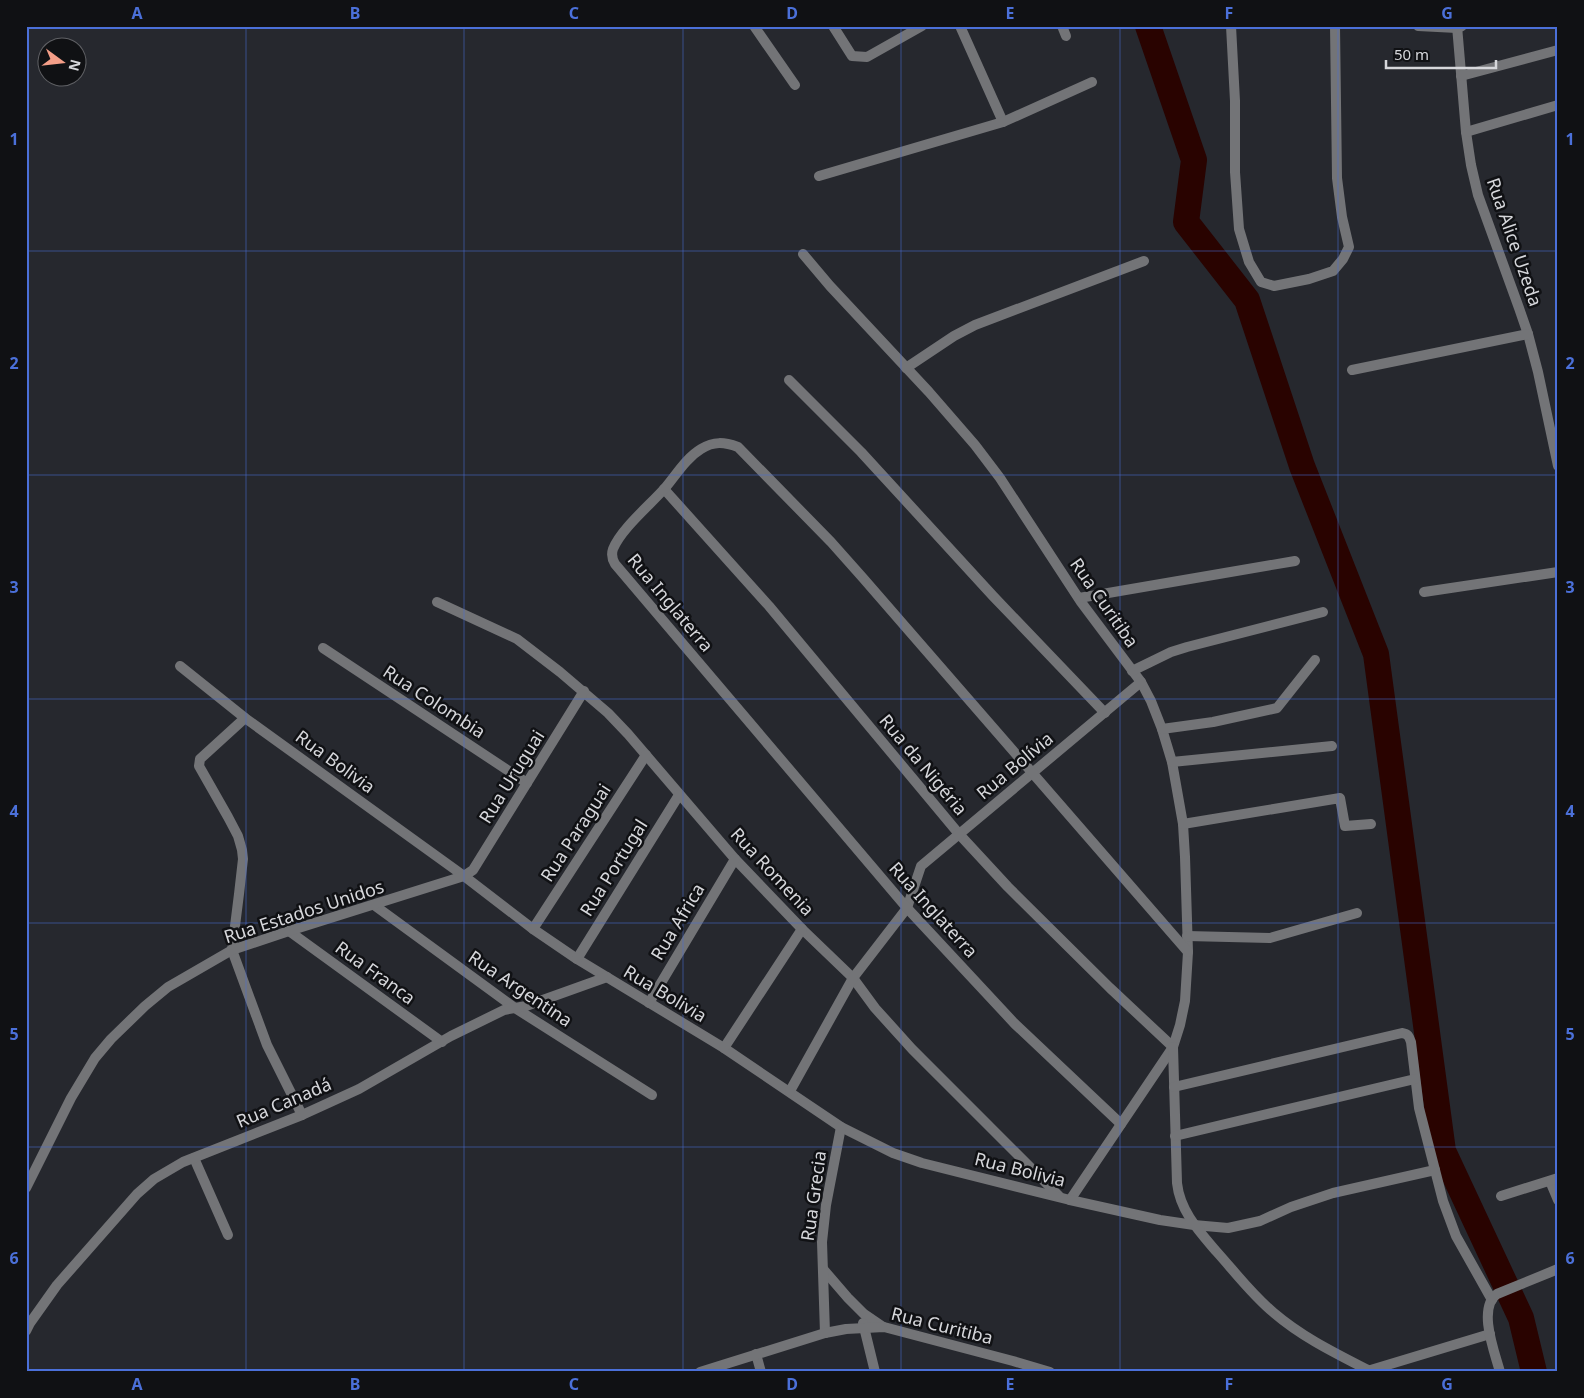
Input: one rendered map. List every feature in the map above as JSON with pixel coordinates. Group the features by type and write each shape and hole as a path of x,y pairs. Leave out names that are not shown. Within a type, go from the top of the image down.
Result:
{"street":[{"path":"754,26 795,85"},
{"path":"833,26 852,56 867,57 922,26"},
{"path":"960,26 1003,122"},
{"path":"1062,26 1066,36"},
{"path":"1231,26 1235,172 1239,229 1249,262 1261,282 1274,286 1309,279 1333,271 1349,247 1342,217 1337,178 1335,26"},
{"path":"1418,26 1459,27"},
{"name":"Rua Alice Uzeda","path":"1459,27 1461,76 1471,165 1478,195 1528,334 1558,466"},
{"path":"1461,76 1558,50"},
{"path":"819,176 1003,122 1092,82"},
{"path":"1466,132 1558,105"},
{"name":"Rua Curitiba","path":"803,254 956,423 1000,478 1078,598 1141,682 1151,701 1172,762 1183,824 1187,887 1188,952 1185,1001 1173,1047"},
{"path":"906,368 954,336 980,323 1144,261"},
{"path":"1352,370 1528,334"},
{"path":"789,380 861,452 993,596 1104,713"},
{"name":"Rua Inglaterra","path":"1121,1124 1015,1024 907,908 615,564 612,552 622,535 692,456 701,449 720,442 738,447 831,542 1188,952"},
{"name":"Rua da Nigéria","path":"664,489 769,606 959,834 1008,887 1110,988 1173,1047"},
{"path":"1078,598 1295,561"},
{"path":"1424,592 1558,572"},
{"name":"Rua Romenia","path":"438,602 517,640 584,692 620,725 736,859 802,929 853,978 875,1008 912,1049 1059,1196"},
{"path":"1132,671 1172,652 1323,612"},
{"name":"Rua Colombia","path":"322,648 528,783"},
{"path":"1162,729 1213,722 1277,708 1315,660"},
{"name":"Rua Bolivia","path":"180,666 245,718 464,876 533,929 577,959 724,1048 841,1127 893,1153 922,1163 1070,1200 1160,1220 1228,1228 1248,1225 1291,1207 1333,1193 1435,1170"},
{"name":"Rua Bolívia","path":"907,908 920,866 1141,682"},
{"name":"Rua Uruguai","path":"464,876 477,865 584,692"},
{"path":"245,718 200,759 199,766 238,836 242,850 240,894 232,950 267,1045 302,1115"},
{"path":"1172,762 1332,746"},
{"name":"Rua Paraguai","path":"533,929 646,755"},
{"name":"Rua Portugal","path":"577,959 679,795"},
{"path":"1183,824 1340,798 1345,826 1371,824"},
{"name":"Rua Africa","path":"648,1002 736,859"},
{"name":"Rua Estados Unidos","path":"26,1188 83,1075 95,1058 111,1039 168,987 232,950 464,876"},
{"name":"Rua Argentina","path":"374,905 515,1008 652,1094"},
{"path":"790,1091 853,978 907,908"},
{"path":"1187,936 1268,939 1356,913"},
{"path":"724,1048 802,929"},
{"name":"Rua Franca","path":"289,931 442,1042"},
{"name":"Rua Canadá","path":"26,1331 57,1286 137,1194 166,1170 302,1115 359,1089 451,1036 504,1010 526,1006 607,977"},
{"path":"1174,1087 1406,1034 1410,1037 1425,1136 1443,1201 1453,1229 1494,1297"},
{"path":"1173,1047 1178,1193 1182,1205 1194,1225 1256,1296 1274,1313 1308,1338 1366,1371 1490,1334"},
{"path":"1070,1200 1173,1047"},
{"path":"1175,1136 1415,1079"},
{"name":"Rua Grecia","path":"825,1333 822,1242 841,1127"},
{"path":"194,1158 228,1235"},
{"path":"1500,1196 1554,1179 1558,1200"},
{"path":"823,1269 864,1314 884,1327"},
{"path":"1500,1372 1488,1320 1488,1311 1494,1297 1558,1269"},
{"path":"864,1314 864,1328 875,1372"},
{"name":"Rua Curitiba","path":"700,1372 825,1333 846,1329 884,1327 1050,1372"},
{"path":"756,1354 761,1372"}],"waterway":[{"path":"1148,26 1194,160 1186,222 1247,300 1302,466 1376,654 1443,1151 1521,1318 1534,1372"}]}
